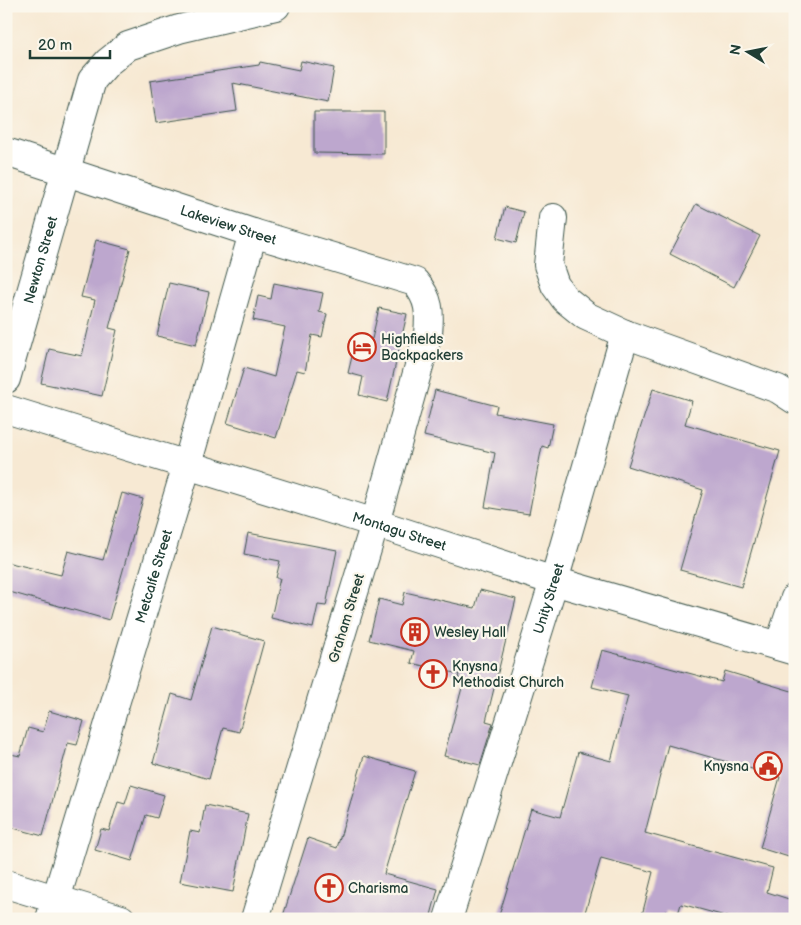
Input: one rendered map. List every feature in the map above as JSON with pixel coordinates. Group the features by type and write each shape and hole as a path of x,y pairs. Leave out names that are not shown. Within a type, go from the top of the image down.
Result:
{"street":[{"name":"Newton Street","path":"6,379 92,80 108,62 128,46 179,29 276,6"},
{"name":"Lakeview Street","path":"6,152 253,233 415,282 425,294 429,316"},
{"path":"553,218 548,266 555,285 565,299 586,316 625,334 778,389 795,400"},
{"name":"Metcalfe Street","path":"53,908 187,465 253,233"},
{"name":"Graham Street","path":"255,919 375,523 428,334 429,316"},
{"name":"Unity Street","path":"448,919 554,581 625,334"},
{"name":"Montagu Street","path":"6,409 375,523 554,581 787,648"},
{"path":"787,648 795,598"},
{"path":"6,884 53,908 121,919"}],"building":[{"path":"301,61 334,68 328,102 233,83 237,111 156,123 150,81 259,65 260,62 299,70"},
{"path":"314,112 384,112 384,154 314,153"},
{"path":"696,204 760,236 734,287 670,254"},
{"path":"505,207 524,212 516,243 497,238"},
{"path":"96,240 130,249 109,328 117,330 102,396 41,383 49,349 82,356 95,300 81,297"},
{"path":"169,283 209,292 196,345 157,336"},
{"path":"274,283 323,293 319,312 327,314 322,337 312,335 305,372 297,370 276,438 227,423 244,368 274,377 285,327 253,320 258,296 271,299"},
{"path":"379,308 407,314 387,402 359,395 363,377 348,373 357,336 372,339"},
{"path":"653,389 692,401 685,424 780,451 741,587 680,570 703,490 628,466"},
{"path":"435,390 497,406 495,413 553,424 548,448 542,446 529,514 485,507 495,453 424,436"},
{"path":"122,493 143,499 109,620 6,591 6,562 61,575 68,551 103,560"},
{"path":"248,533 337,550 326,606 318,605 313,628 271,618 280,578 276,578 280,561 244,554"},
{"path":"480,590 516,599 486,721 493,723 480,765 444,756 464,680 458,678 459,674 411,663 414,651 369,640 379,599 402,605 405,592 475,608"},
{"path":"212,626 264,641 239,732 223,728 209,779 153,763 172,694 191,700"},
{"path":"602,650 722,682 725,671 795,692 795,859 760,848 780,777 668,745 645,833 773,868 767,892 795,901 795,919 736,919 681,904 678,914 666,911 664,919 641,919 653,872 601,858 583,919 498,919 531,809 560,817 578,752 611,761 628,696 592,687"},
{"path":"49,711 84,721 77,745 68,743 43,836 6,826 6,753 20,756 28,728 43,732"},
{"path":"364,756 415,771 384,874 438,889 430,919 282,919 308,838 337,848"},
{"path":"131,785 164,795 157,818 146,815 132,861 95,850 101,829 109,831 118,802 125,804"},
{"path":"205,805 248,814 233,892 180,882 190,831 200,833"}],"place":[{"name":"Highfields Backpackers","path":"362,347"},
{"name":"Wesley Hall","path":"415,632"},
{"name":"Knysna Methodist Church","path":"433,674"},
{"name":"Knysna","path":"768,766"},
{"name":"Charisma","path":"329,888"}]}
